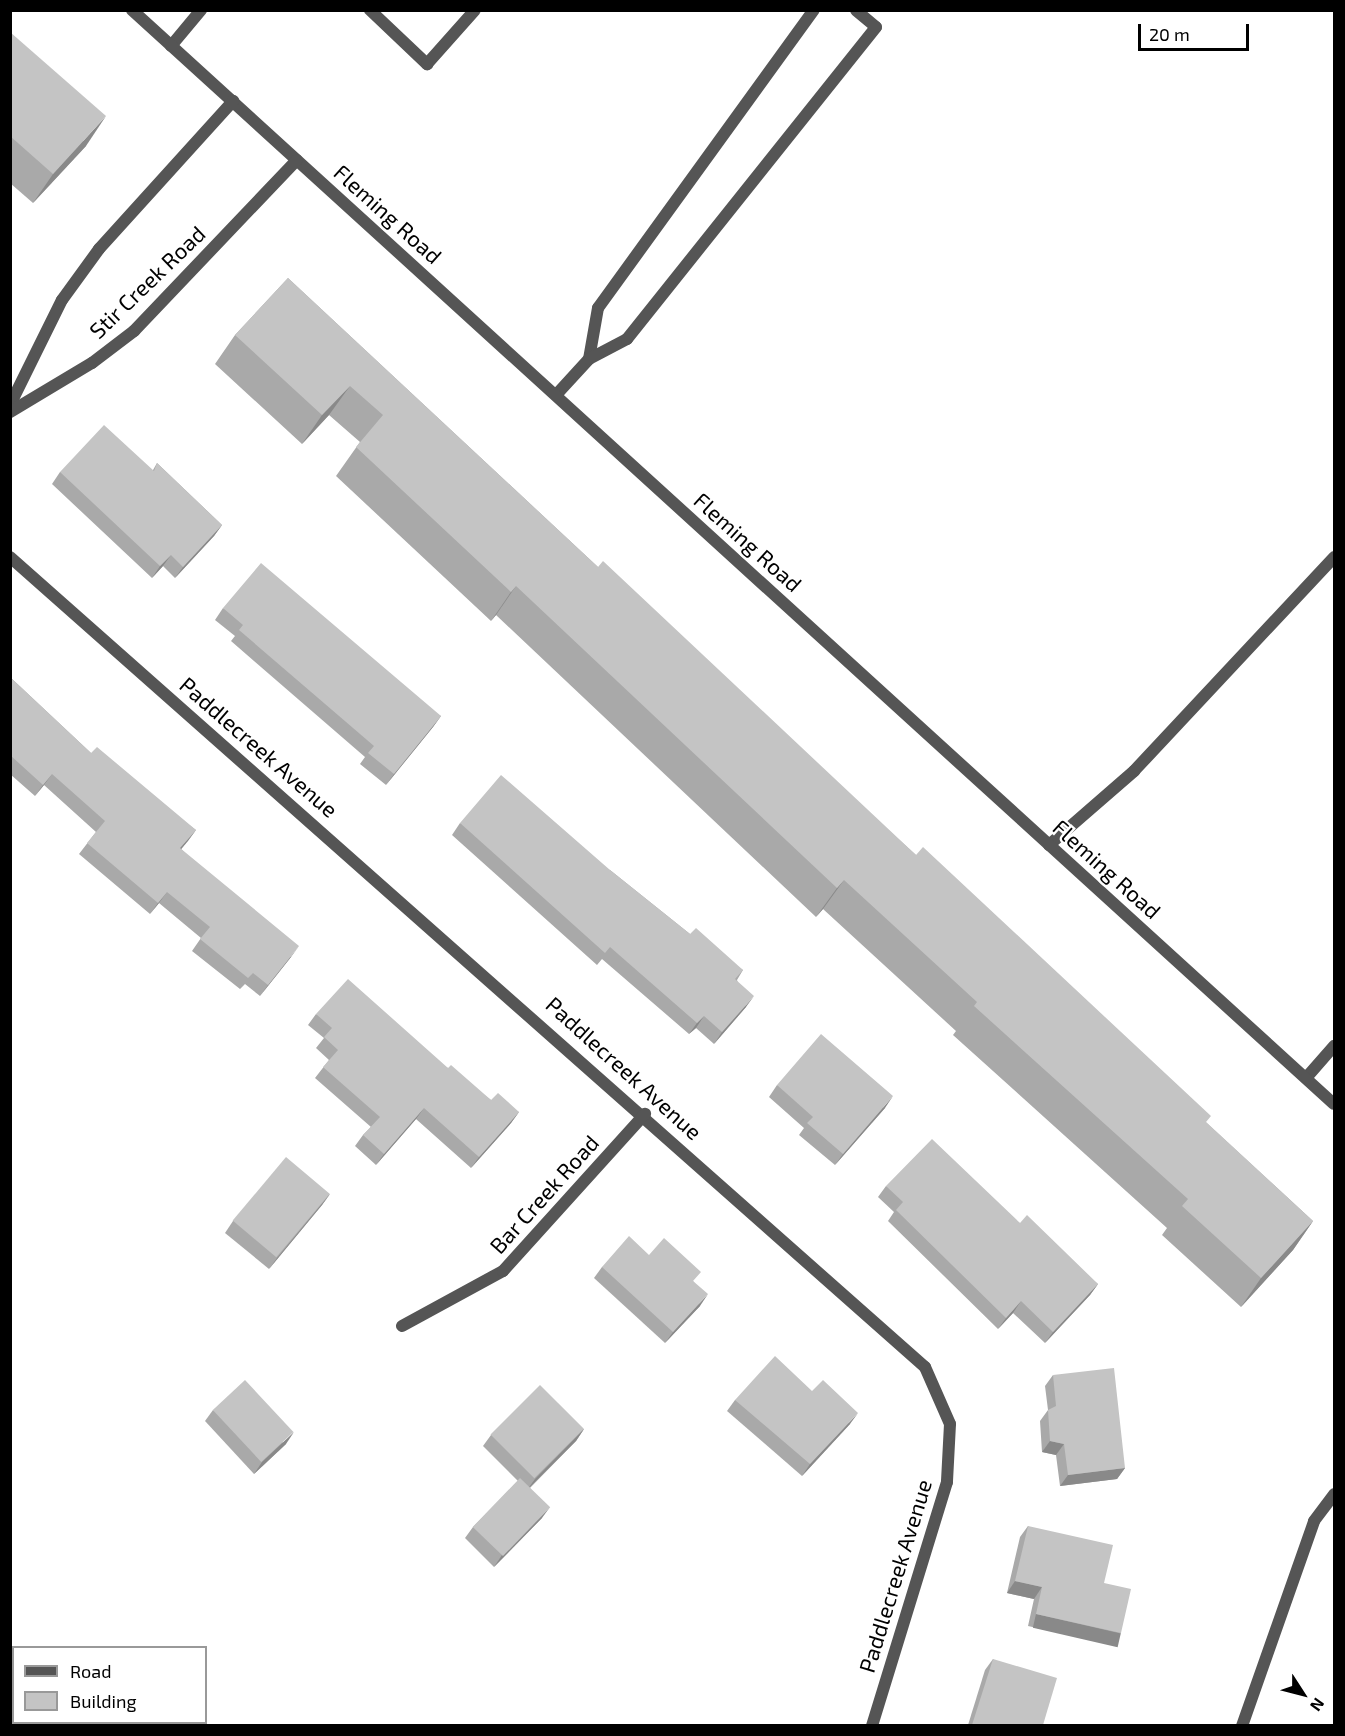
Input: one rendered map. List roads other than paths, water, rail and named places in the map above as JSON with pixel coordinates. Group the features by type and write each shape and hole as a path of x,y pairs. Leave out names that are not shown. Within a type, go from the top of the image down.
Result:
{"street":[{"name":"Fleming Road","path":"132,10 1335,1104"},
{"path":"171,46 201,10"},
{"path":"370,10 427,64 475,10"},
{"path":"589,360 598,308 814,10"},
{"path":"556,395 589,360 627,339 876,27 856,10"},
{"name":"Stir Creek Road","path":"10,405 62,300 99,249 233,101"},
{"name":"Stir Creek Road","path":"10,412 93,363 134,331 297,160"},
{"name":"Paddlecreek Avenue","path":"10,556 645,1114 925,1367 950,1424 947,1482 872,1725"},
{"path":"1049,844 1134,771 1335,556"},
{"path":"1306,1078 1335,1046"},
{"name":"Bar Creek Road","path":"402,1326 503,1271 645,1114"},
{"path":"1242,1725 1314,1521 1335,1494"}]}
